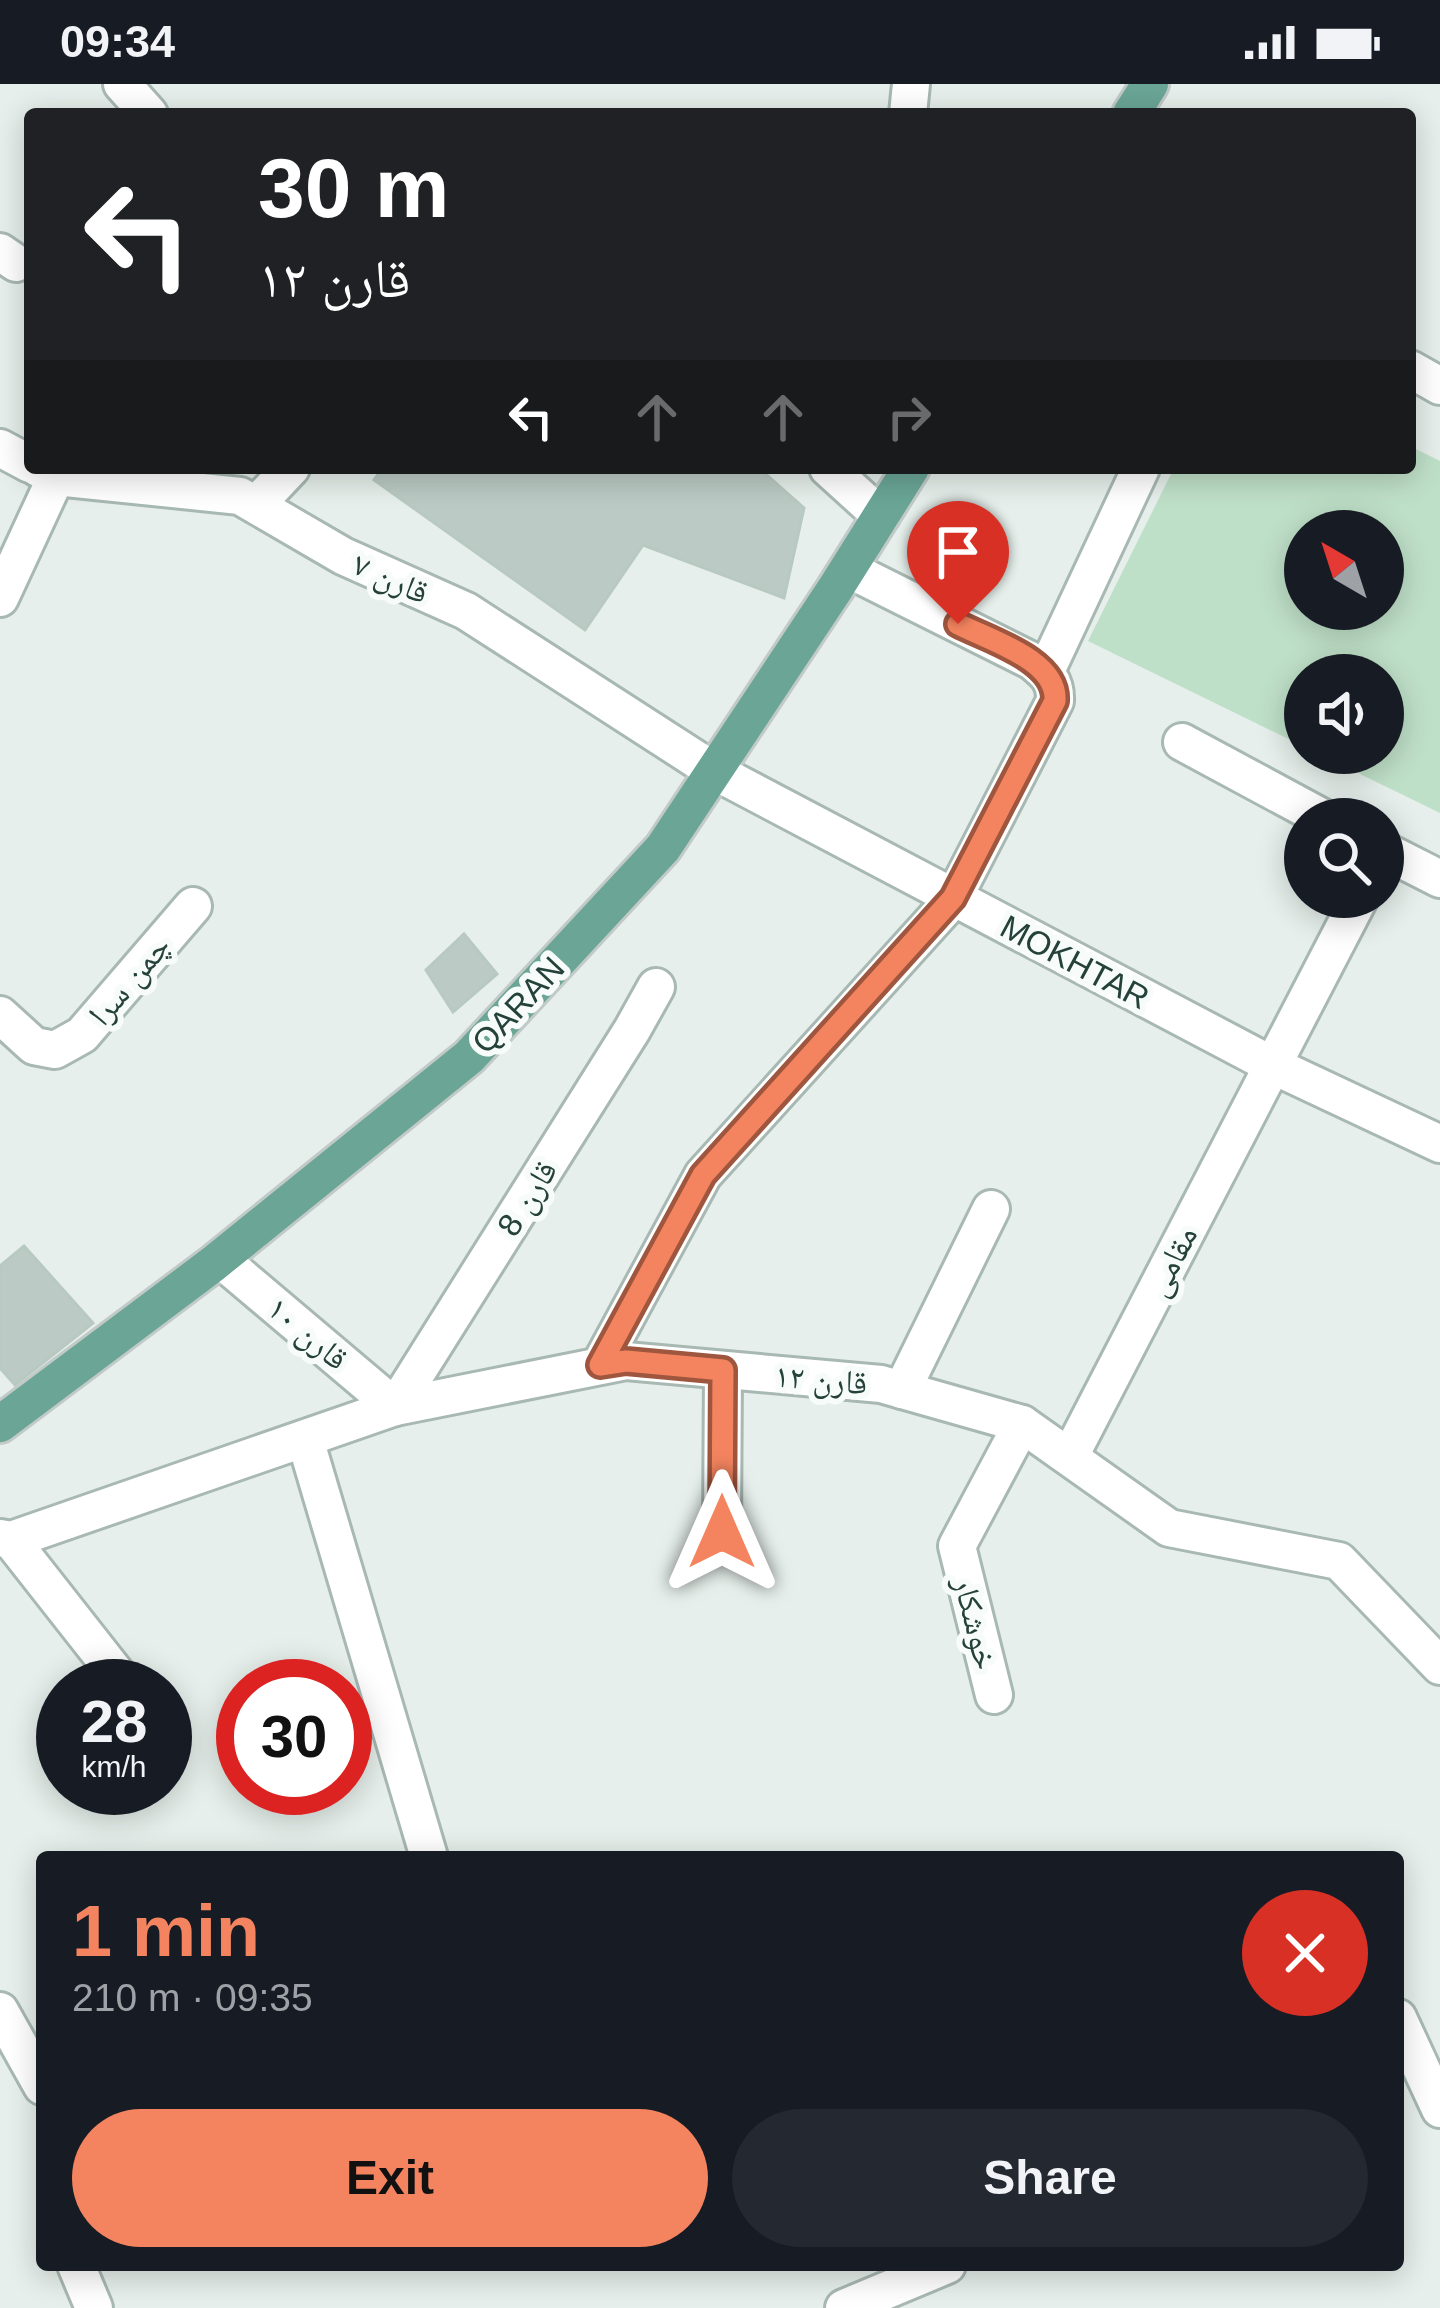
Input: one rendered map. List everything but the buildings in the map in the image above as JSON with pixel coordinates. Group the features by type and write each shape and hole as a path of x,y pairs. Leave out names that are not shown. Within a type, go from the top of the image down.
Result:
{"main road":[{"name":"QARAN","path":"0,1424 220,1259 469,1057 663,848 907,474"}],"street":[{"path":"122,84 144,108"},
{"path":"0,598 40,474"},
{"name":"قارن ٧","path":"72,474 240,496 343,556 466,611 714,771"},
{"path":"256,505 285,474"},
{"path":"835,474 881,516"},
{"path":"1046,671 1138,474"},
{"path":"600,1365 703,1175 953,898 1055,701 1056,689 1046,671 1032,661 848,569"},
{"path":"1182,742 1286,798"},
{"name":"MOKHTAR","path":"714,771 1272,1065 1440,1144"},
{"path":"1404,861 1440,878"},
{"name":"چمن سرا","path":"0,1015 34,1046 55,1050 82,1036 193,906"},
{"name":"مقامی","path":"1070,1456 1349,918"},
{"name":"قارن 8","path":"395,1407 656,987"},
{"path":"902,1390 991,1209"},
{"name":"قارن ١٠","path":"220,1259 395,1407"},
{"name":"قارن ۱۲","path":"5,1539 395,1407 626,1361 880,1384 1022,1424 1169,1528 1340,1561 1440,1666"},
{"path":"722,1532 723,1370"},
{"name":"خوشکار","path":"994,1695 957,1546 1022,1424"},
{"path":"305,1439 427,1851"},
{"path":"5,1539 104,1659"},
{"path":"0,2011 36,2075"},
{"path":"1404,2032 1440,2109"},
{"path":"79,2271 94,2308"},
{"path":"844,2308 915,2294 940,2271"}],"green space":[{"path":"1416,449 1440,461 1440,813 1360,774 1404,774 1404,654 1284,654 1284,737 1088,641 1171,474 1416,474"}],"route":[{"path":"722,1532 723,1370 626,1361 600,1365 703,1175 953,898 1055,701 1056,689 1046,671 958,624"}]}
